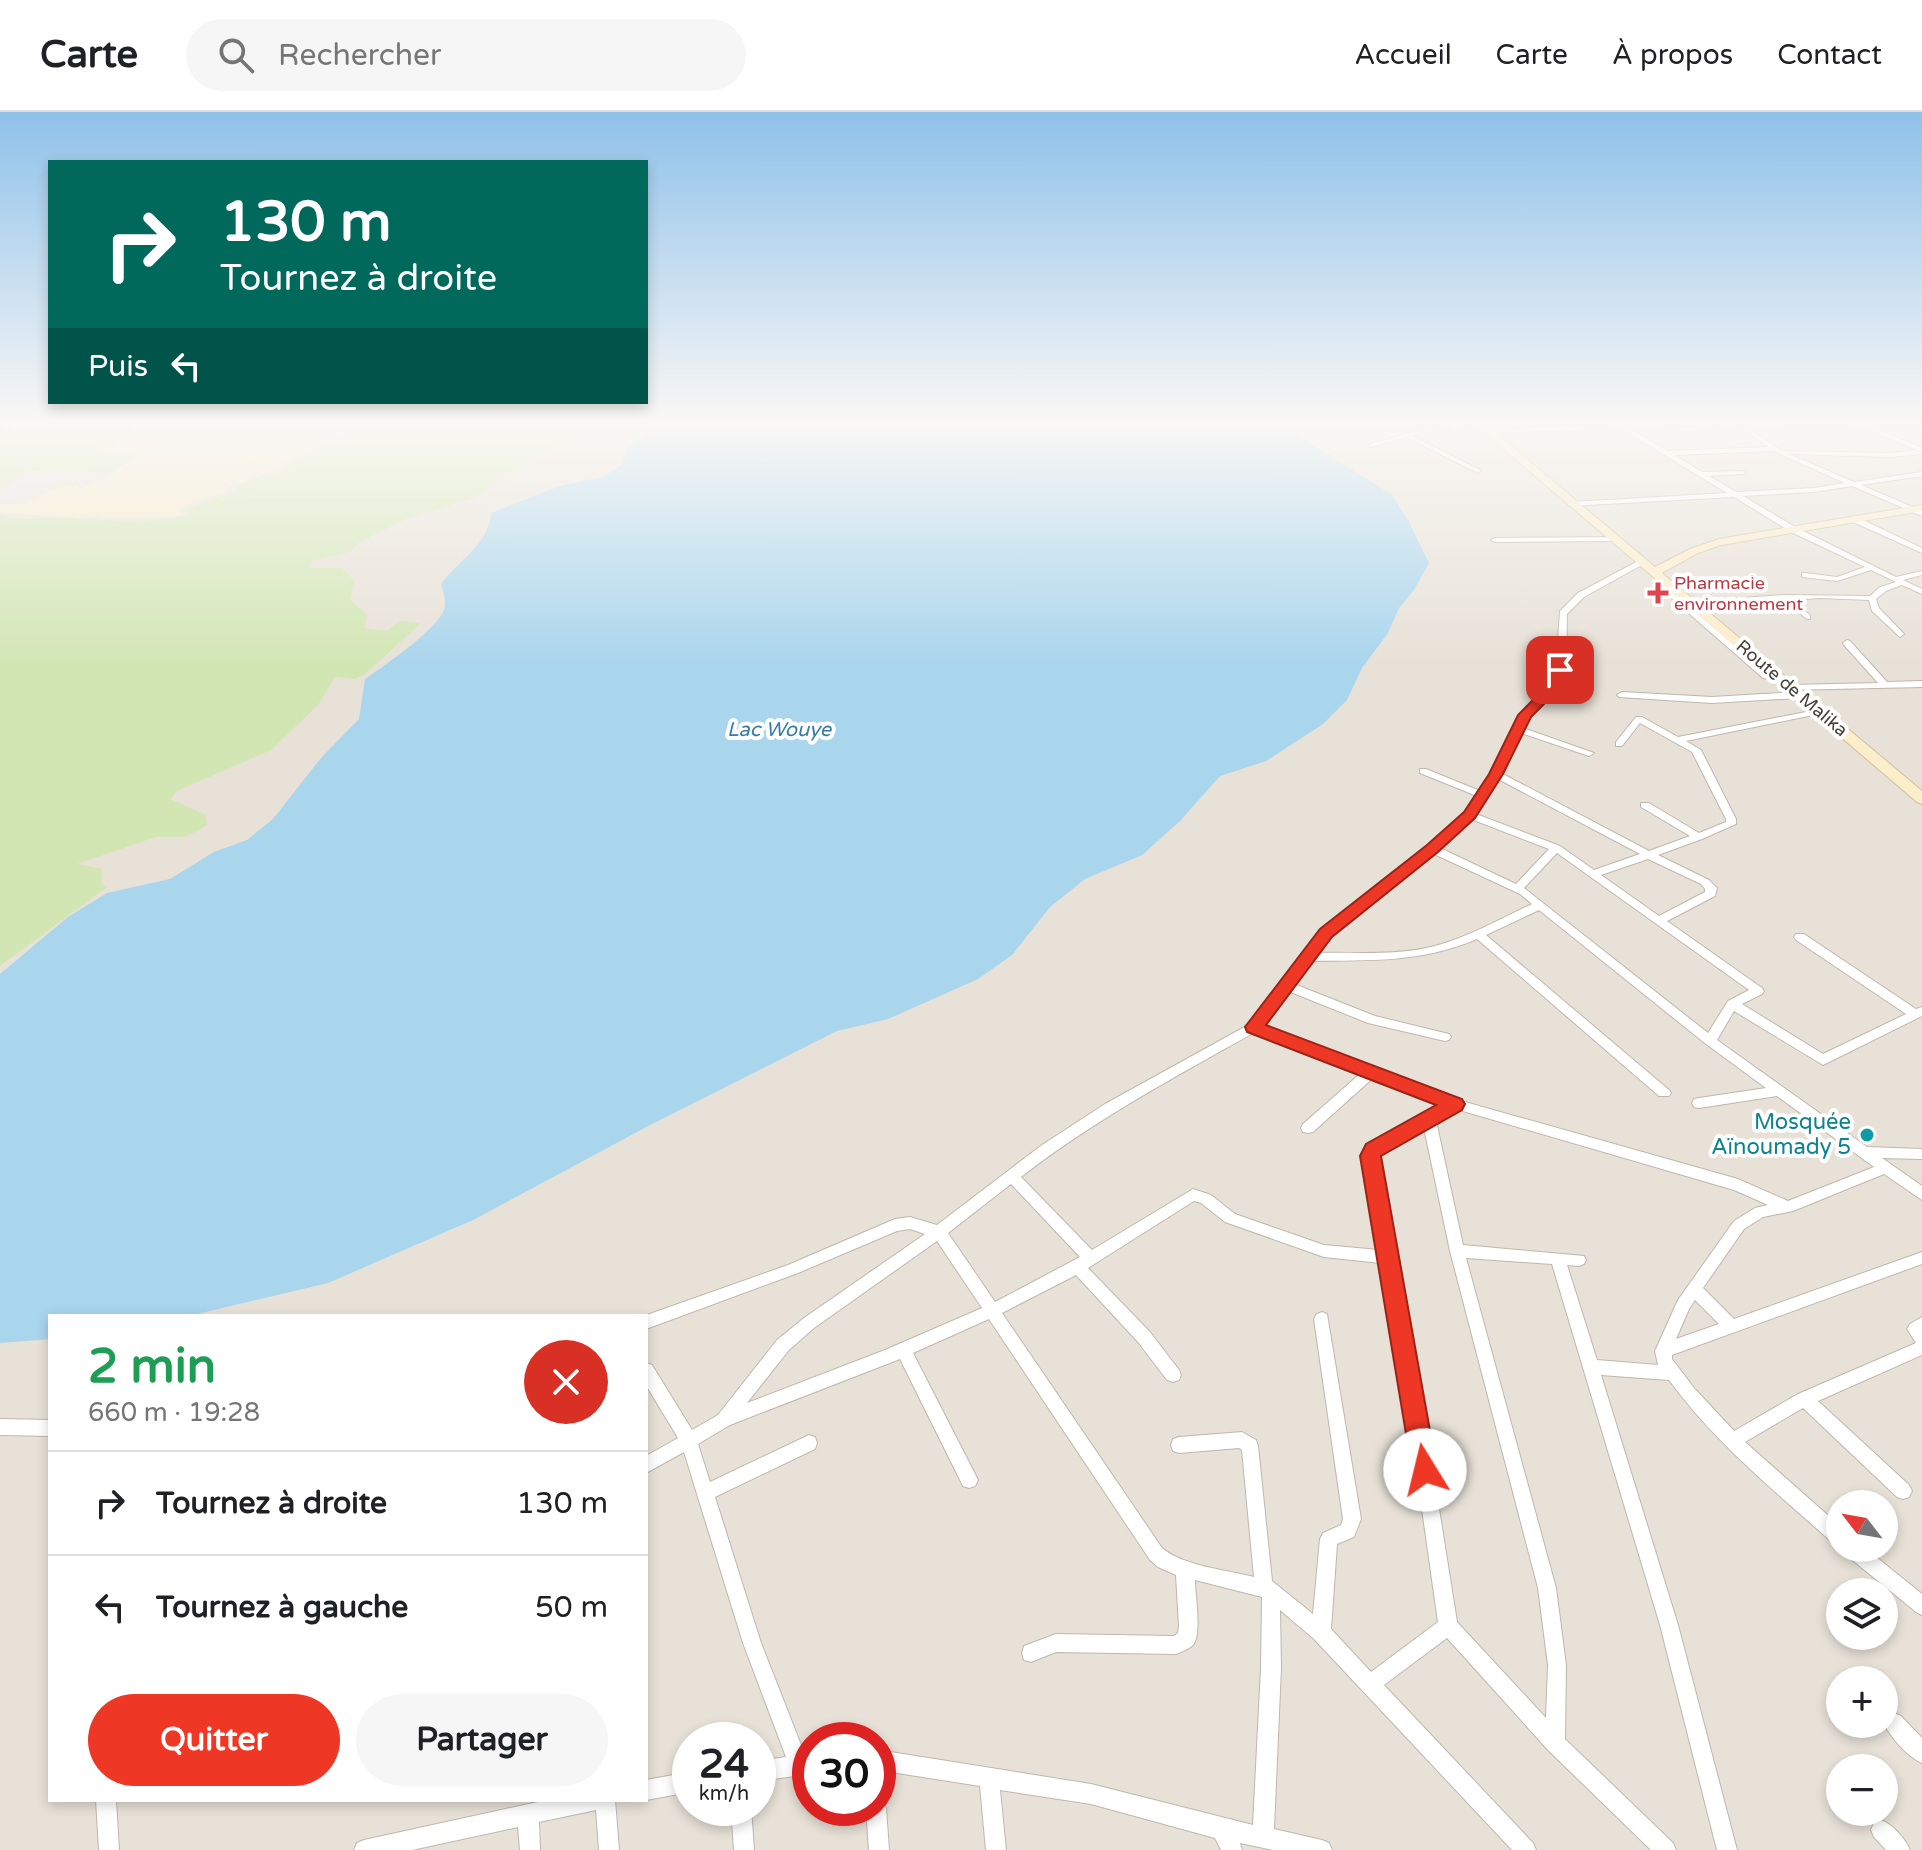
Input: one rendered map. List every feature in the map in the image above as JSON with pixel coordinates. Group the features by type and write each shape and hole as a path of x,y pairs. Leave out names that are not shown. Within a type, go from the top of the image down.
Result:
{"main road":[{"name":"Route de Malika","path":"1572,504 1922,799"},
{"path":"1659,576 1694,551 1719,542 1918,511"}],"street":[{"path":"1752,504 1794,530 1922,592"},
{"path":"1856,520 1922,551"},
{"path":"1495,540 1615,539"},
{"path":"724,1420 783,1345 1012,1176 1110,1108 1254,1027 1307,957 1344,916 1433,849 1470,815 1496,774 1525,715 1549,692 1560,670 1563,613 1581,595 1643,562"},
{"path":"1805,575 1837,579 1871,568"},
{"path":"1690,603 1784,597 1872,598 1899,581 1922,573"},
{"path":"1659,576 1664,587 1766,676 1779,678"},
{"path":"1784,597 1807,617"},
{"path":"1872,598 1875,609 1900,634"},
{"path":"1847,643 1884,684"},
{"path":"1622,695 1712,700 1884,684 1922,684"},
{"path":"1680,739 1818,711"},
{"path":"1593,874 1731,824 1699,755 1680,739 1639,719 1619,744"},
{"path":"1518,729 1589,753"},
{"path":"1423,771 1482,795"},
{"path":"1496,774 1577,814 1645,855 1705,882 1711,888 1711,894 1658,921"},
{"path":"1645,805 1698,837"},
{"path":"1470,815 1556,848 1758,991 1732,1004 1710,1041"},
{"path":"1518,888 1556,848"},
{"path":"1433,849 1518,888 1710,1041 1922,1194"},
{"path":"1307,957 1419,953 1478,934 1539,905"},
{"path":"1478,934 1664,1093"},
{"path":"1800,937 1918,1012"},
{"path":"1286,985 1372,1020 1445,1037"},
{"path":"1732,1004 1823,1060 1918,1012"},
{"path":"1254,1027 1455,1104 1738,1185 1788,1207"},
{"path":"1308,1128 1370,1073"},
{"path":"1699,1103 1778,1091"},
{"path":"1455,1104 1371,1152 1448,1626 1555,1743 1666,1850"},
{"path":"1429,1118 1457,1251 1547,1588 1557,1665 1555,1743"},
{"path":"1863,1152 1922,1154"},
{"path":"1826,1525 1732,1441 1673,1373 1663,1351 1683,1305 1739,1225 1760,1212 1788,1207 1885,1168"},
{"path":"1012,1176 1173,1375"},
{"path":"648,1464 724,1420 904,1351 992,1310 1083,1262 1193,1195 1206,1199 1230,1218 1324,1251 1388,1257"},
{"path":"648,1321 793,1269 895,1225 910,1223 939,1232 1156,1554 1164,1561 1185,1569 1267,1589 1321,1632 1526,1850"},
{"path":"1457,1251 1579,1260"},
{"path":"1663,1351 1922,1258"},
{"path":"1558,1259 1669,1625 1727,1850"},
{"path":"1694,1289 1732,1327"},
{"path":"1321,1632 1329,1539 1348,1531 1352,1519 1322,1319"},
{"path":"1922,1324 1915,1329 1922,1339"},
{"path":"1732,1441 1804,1399 1922,1348"},
{"path":"904,1351 969,1480"},
{"path":"1591,1367 1673,1373"},
{"path":"648,1373 688,1439 752,1643 792,1734"},
{"path":"1804,1399 1903,1491"},
{"path":"0,1427 48,1428"},
{"path":"1179,1445 1242,1440 1250,1446 1267,1589 1271,1668 1263,1838"},
{"path":"705,1493 809,1443"},
{"path":"1868,1562 1922,1606"},
{"path":"1031,1653 1056,1643 1176,1645 1186,1639 1188,1626 1185,1569"},
{"path":"1369,1685 1448,1626"},
{"path":"1898,1727 1922,1753"},
{"path":"896,1763 1091,1794 1222,1829 1322,1850"},
{"path":"989,1778 996,1850"},
{"path":"648,1790 672,1785"},
{"path":"106,1802 109,1850"},
{"path":"364,1850 388,1848 587,1802"},
{"path":"592,1802 609,1850"},
{"path":"528,1815 530,1850"},
{"path":"742,1826 744,1850"},
{"path":"877,1826 879,1850"},
{"path":"1222,1829 1232,1850"},
{"path":"1881,1830 1900,1850"}],"shaded area":[{"path":"0,504 1922,504 1922,1850 0,1850"}],"green space":[{"path":"200,504 455,504 404,520 358,543 350,552 311,561 309,568 342,568 354,580 350,600 368,615 364,628 387,631 399,621 421,623 364,675 355,679 335,677 318,705 271,750 177,791 170,799 206,815 207,825 186,837 156,837 77,864 102,869 101,882 107,887 0,966 0,515 128,521 189,515 184,510"}],"sand":[{"path":"0,504 189,504 179,510 183,515 139,518 0,513"}],"water":[{"name":"Lac Wouye","path":"514,504 1398,504 1429,563 1414,590 1399,608 1388,633 1362,668 1347,700 1323,724 1266,761 1220,776 1180,821 1142,855 1085,879 1050,907 1012,955 978,979 888,1019 837,1031 652,1124 473,1220 328,1283 197,1314 48,1314 48,1339 0,1343 0,974 68,917 107,893 170,879 214,852 247,840 273,819 321,758 359,719 365,679 418,639 442,614 445,603 441,584 479,543 491,513"}],"place":[{"name":"Pharmacie environnement","path":"1658,593"},
{"name":"Mosquée Aïnoumady 5","path":"1867,1135"}],"route":[{"path":"1425,1470 1370,1156 1373,1150 1455,1104 1254,1027 1326,933 1433,849 1470,815 1496,774 1525,715 1549,692 1560,670"}]}
